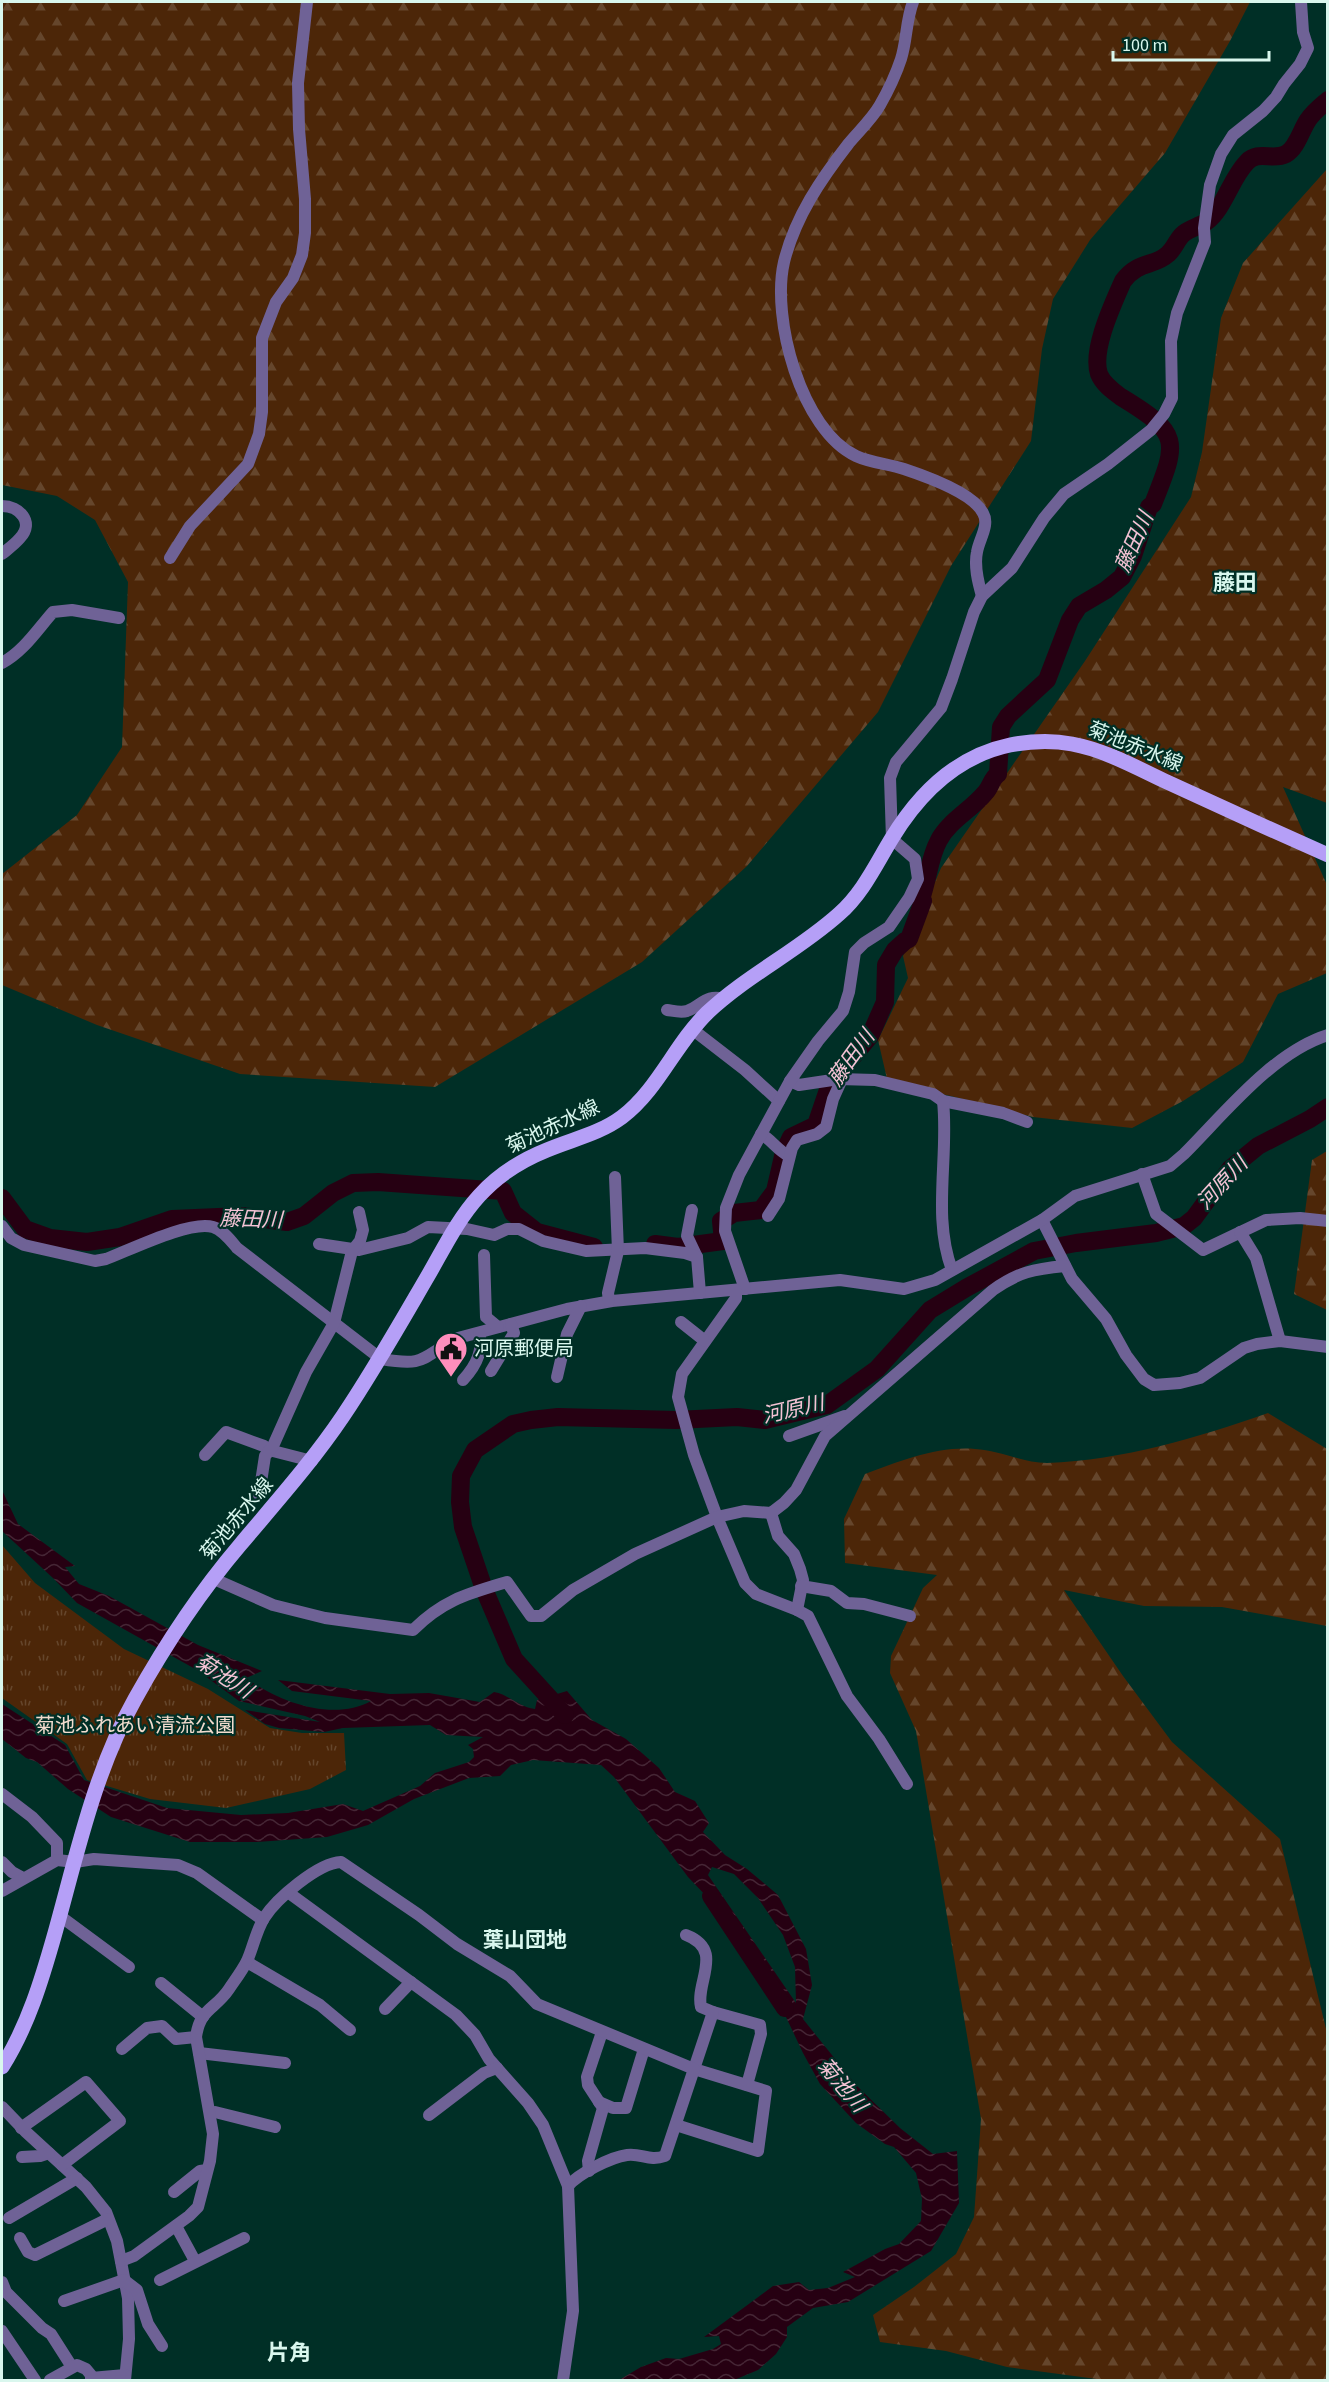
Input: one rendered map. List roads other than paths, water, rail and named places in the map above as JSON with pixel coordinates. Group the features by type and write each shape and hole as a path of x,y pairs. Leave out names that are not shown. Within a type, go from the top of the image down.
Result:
{"main road":[{"name":"菊池赤水線","path":"2,2067 24,2025 40,1984 75,1862 113,1746 135,1700 213,1579 312,1461 381,1359 456,1228 474,1201 501,1176 546,1150 586,1137 629,1112 646,1093 692,1029 725,999 803,944 844,909 875,869 912,808 934,784 956,767 982,752 1044,740 1091,748 1328,855"}],"street":[{"path":"170,558 190,526 248,464 258,434 262,412 262,338 276,302 292,278 302,255 305,233 306,199 299,129 298,83 307,2"},
{"path":"913,2 901,60 880,106 847,146 800,214 784,263 782,316 796,373 816,418 836,443 856,456 904,469 947,487 972,501 983,513 986,523 976,553 977,579 982,596"},
{"path":"907,1784 879,1739 847,1696 808,1616 756,1594 745,1583 694,1455 678,1397 682,1374 740,1289 725,1231 726,1208 740,1175 790,1081 818,1041 843,1011 849,992 855,952 864,943 889,927 909,898 918,879 915,859 892,839 890,778 896,762 941,708 974,612 982,596 1012,568 1044,518 1064,494 1108,464 1151,430 1164,414 1172,398 1171,341 1177,313 1205,242 1204,228 1209,185 1221,154 1233,135 1276,98 1300,64 1308,48 1303,32 1300,2"},
{"path":"2,506 11,506 23,515 26,522 22,537 2,554"},
{"path":"2,663 29,642 53,612 72,610 119,618"},
{"path":"667,1010 680,1012 689,1010 703,1000 715,996 725,999"},
{"path":"692,1029 746,1070 779,1101"},
{"path":"2,1226 11,1238 24,1245 95,1262 187,1228 201,1225 215,1227 237,1248 381,1359 406,1363 418,1362 430,1357 444,1345 458,1338 581,1306 609,1301 840,1280 904,1289 935,1280 1042,1220 1075,1196 1170,1166 1271,1068 1313,1039 1328,1035"},
{"path":"790,1081 799,1085 842,1079 875,1080 933,1095 943,1101 1003,1113 1027,1122"},
{"path":"768,1216 779,1199 789,1156 797,1140 817,1134 826,1127 833,1099 842,1079"},
{"path":"943,1101 945,1123 942,1211 948,1259 952,1270"},
{"path":"761,1134 769,1138 776,1150 789,1156"},
{"path":"1142,1174 1156,1214 1203,1250 1266,1220 1300,1218 1328,1221"},
{"path":"609,1301 618,1251 615,1177"},
{"path":"693,1210 687,1236 697,1257 700,1293"},
{"path":"259,1495 265,1456 306,1372 334,1323 352,1251 360,1241 363,1230 359,1212"},
{"path":"1042,1220 1072,1278 1106,1318 1126,1355 1144,1379 1154,1385 1180,1383 1200,1377 1244,1348 1257,1344 1280,1341 1328,1347"},
{"path":"319,1244 352,1251 408,1238 428,1227 456,1228 494,1235 507,1229 519,1228 543,1241 586,1251 645,1248 697,1257"},
{"path":"1240,1232 1256,1258 1280,1341"},
{"path":"484,1256 486,1317 498,1327"},
{"path":"213,1579 283,1608 325,1618 412,1630 429,1613 443,1604 507,1582 531,1616 541,1616 573,1590 635,1554 717,1517 744,1511 771,1513 795,1490 825,1437 954,1324 1012,1276 1040,1268 1065,1266"},
{"path":"557,1377 567,1334 581,1306"},
{"path":"681,1322 705,1341"},
{"path":"491,1371 514,1333 512,1324"},
{"path":"463,1380 483,1346 479,1333"},
{"path":"789,1437 843,1416 849,1416"},
{"path":"205,1455 226,1432 269,1450 312,1461"},
{"path":"771,1513 778,1536 794,1554 803,1580 797,1610"},
{"path":"801,1586 831,1591 847,1603 864,1604 910,1616"},
{"path":"2,1794 32,1817 57,1843 57,1860"},
{"path":"2,1891 57,1860 75,1862 94,1859 178,1864 197,1873 263,1920"},
{"path":"2,1862 12,1872 23,1878"},
{"path":"121,2261 134,2256 198,2207 213,2134 196,2037 198,2022 227,1992 247,1962 263,1920 278,1901 307,1876 332,1863 341,1862 457,1944 510,1976 537,2004 694,2069 766,2091 758,2151 676,2125"},
{"path":"289,1893 456,2015 475,2035 497,2068 528,2103 543,2125 568,2186 573,2311 563,2380"},
{"path":"60,1916 129,1967"},
{"path":"686,1935 696,1939 704,1951 708,1965 699,1997 701,2007 760,2025 761,2034 747,2085"},
{"path":"247,1962 320,2005 350,2030"},
{"path":"385,2008 411,1982"},
{"path":"161,1983 203,2016"},
{"path":"568,2186 575,2178 626,2155 655,2160 665,2156 713,2012"},
{"path":"122,2049 147,2028 162,2026 176,2039 196,2037"},
{"path":"589,2171 588,2161 603,2108 588,2085 587,2077 602,2032"},
{"path":"599,2102 613,2108 626,2108 644,2049"},
{"path":"199,2053 285,2062"},
{"path":"429,2115 484,2073 497,2068"},
{"path":"21,2128 86,2082 120,2121 62,2165"},
{"path":"2,2107 21,2128 86,2187 106,2212 117,2241 121,2261 130,2324 125,2378 91,2379 86,2368 78,2365 50,2380"},
{"path":"210,2114 215,2112 275,2127"},
{"path":"22,2157 49,2153"},
{"path":"174,2192 200,2171 207,2170"},
{"path":"9,2218 76,2178"},
{"path":"20,2238 28,2252 35,2255 108,2219"},
{"path":"176,2226 195,2261"},
{"path":"160,2280 244,2238"},
{"path":"64,2301 124,2280"},
{"path":"124,2280 137,2290 148,2324 162,2346"},
{"path":"2,2282 6,2292 51,2334 72,2367"},
{"path":"2,2331 35,2380"}],"water":[{"path":"2,1490 18,1524 75,1566 65,1567 79,1584 109,1596 198,1645 262,1671 246,1678 274,1695 307,1706 340,1710 371,1701 292,1691 278,1680 390,1694 429,1693 480,1702 494,1692 535,1709 537,1700 567,1691 592,1720 626,1739 659,1768 675,1792 695,1801 709,1823 703,1832 725,1855 747,1869 778,1895 806,1949 812,1985 803,2019 856,2085 900,2128 933,2154 957,2151 959,2203 931,2251 848,2302 813,2308 787,2327 787,2337 776,2354 758,2370 734,2380 619,2380 641,2367 666,2358 679,2359 713,2349 721,2344 719,2336 704,2337 773,2286 799,2282 809,2290 828,2288 855,2277 843,2272 899,2244 921,2221 922,2199 916,2173 894,2147 885,2144 856,2123 820,2084 751,1943 688,1877 614,1777 601,1765 533,1760 511,1765 500,1776 469,1778 414,1799 368,1825 327,1837 257,1842 190,1842 111,1817 68,1789 37,1762 26,1758 2,1739 2,1704 65,1745 84,1780 167,1808 241,1815 288,1813 343,1804 363,1811 420,1786 435,1773 469,1762 474,1757 473,1749 468,1745 483,1737 446,1735 430,1725 343,1728 324,1732 279,1728 265,1724 245,1710 320,1722 305,1716 239,1701 197,1670 77,1603 2,1531","holes":["712,1867 734,1874 758,1898 783,1935 795,1967 796,2003 708,1875"]}],"waterway":[{"name":"藤田川","path":"655,1244 678,1247 723,1241 721,1221 734,1213 761,1210 775,1191 784,1152 791,1137 816,1125 830,1084 870,1036 885,1002 886,965 895,950 909,939 923,901 921,899 939,840 948,827 985,793 998,774 1001,727 1008,716 1047,680 1070,620 1079,606 1106,590 1122,577 1133,556 1149,507 1153,504 1161,483 1170,452 1165,431 1155,420 1112,390 1099,374 1097,364 1100,340 1123,281 1135,270 1163,258 1184,233 1206,222 1223,202 1236,176 1251,158 1276,157 1290,151 1310,117 1328,100"},
{"name":"河原川","path":"565,1715 514,1659 484,1589 463,1527 460,1502 461,1476 475,1450 513,1424 531,1420 558,1417 676,1420 737,1417 765,1420 827,1405 877,1369 930,1310 966,1288 1034,1251 1156,1233 1184,1226 1194,1218 1230,1169 1258,1146 1328,1107"},
{"name":"藤田川","path":"2,1198 25,1229 50,1238 87,1242 120,1237 172,1219 242,1216 287,1222 304,1216 333,1193 353,1183 378,1182 503,1191 513,1213 537,1232 594,1247"},
{"name":"菊池川","path":"711,1896 785,2008"}],"place":[{"name":"河原郵便局","path":"451,1378"}],"district":[{"name":"藤田","path":"1235,583"},
{"name":"葉山団地","path":"525,1940"},
{"name":"片角","path":"289,2353"}],"park label":[{"name":"菊池ふれあい清流公園","path":"135,1726"}]}
